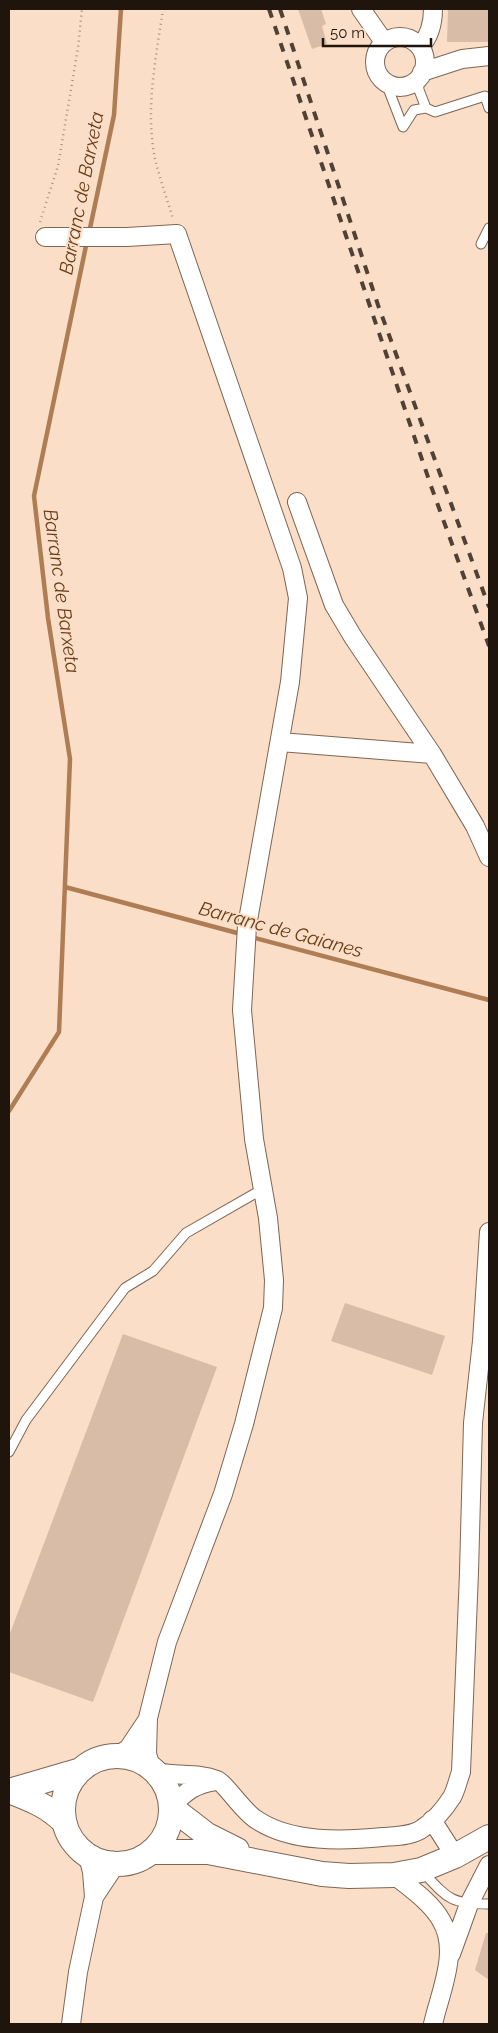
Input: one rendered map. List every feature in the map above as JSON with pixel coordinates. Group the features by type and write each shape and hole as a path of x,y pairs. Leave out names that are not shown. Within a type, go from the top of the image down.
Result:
{"street":[{"path":"361,9 384,42"},
{"path":"421,49 433,22 434,9"},
{"path":"420,75 424,58 421,49 414,42 399,37 384,42 379,48 375,63 380,78 386,83 403,87 420,75 462,59 489,56"},
{"path":"421,49 489,56"},
{"path":"9,1791 37,1801 53,1811 64,1822 73,1841 88,1856 96,1860 116,1864 135,1861 152,1852 167,1832 171,1820 172,1806 167,1787 154,1770 147,1754 148,1718 167,1642 223,1494 273,1308 274,1280 268,1218 261,1190 254,1139 242,1010 246,934 290,682 298,598 292,568 177,234 127,237 44,237"},
{"path":"297,502 334,605 353,637 432,754 475,826 489,857"},
{"path":"280,742 432,754"},
{"path":"9,1791 81,1770 104,1758 116,1756 135,1758 154,1770 168,1775 200,1775 220,1781 234,1799 256,1820 299,1836 352,1840 401,1836 422,1829 432,1820 452,1796 461,1772 470,1572 473,1423 482,1341 489,1232"},
{"path":"116,1756 128,1749 148,1718"},
{"path":"64,1822 63,1808 66,1794 72,1781 81,1770"},
{"path":"172,1806 187,1791 201,1784 220,1781"},
{"path":"172,1806 207,1835 256,1860"},
{"path":"432,1820 455,1856"},
{"path":"152,1852 208,1852 322,1874 349,1876 394,1875 421,1870 455,1856 489,1837"},
{"path":"71,2024 78,1972 94,1897 92,1872 88,1856"},
{"path":"94,1897 116,1864"},
{"path":"433,2024 449,1961 469,1904 489,1865"},
{"path":"394,1875 433,1909 441,1920 447,1933 449,1961"}],"lane":[{"path":"420,75 419,90 431,110"},
{"path":"386,83 402,127 414,110 431,110 484,96 489,108"},
{"path":"481,244 489,228"},
{"path":"9,1452 26,1420 125,1288 153,1271 186,1233 261,1190"},
{"path":"421,1870 445,1894 454,1900 469,1904 489,1904"}],"path":[{"path":"44,237 40,231 40,221 58,166 78,48 82,9"},
{"path":"163,9 152,82 151,110 155,159 177,234"}],"building":[{"path":"298,9 321,9 326,24 322,26 327,44 312,49"},
{"path":"448,9 489,9 489,42 447,42"},
{"path":"345,1303 445,1336 432,1375 331,1341"},
{"path":"123,1334 217,1367 93,1702 9,1672 9,1636"},
{"path":"486,1933 489,1933 489,1980 475,1970"}],"waterway":[{"name":"Barranc de Barxeta","path":"89,233 114,115 121,9"},
{"name":"Barranc de Barxeta","path":"9,1111 59,1032 70,759 48,618 34,496 87,241"},
{"name":"Barranc de Gaianes","path":"65,887 241,934"},
{"name":"Barranc de Gaianes","path":"251,937 489,1000"}],"railway":[{"path":"269,9 431,486 489,646"},
{"path":"280,9 378,305 489,607"}]}
